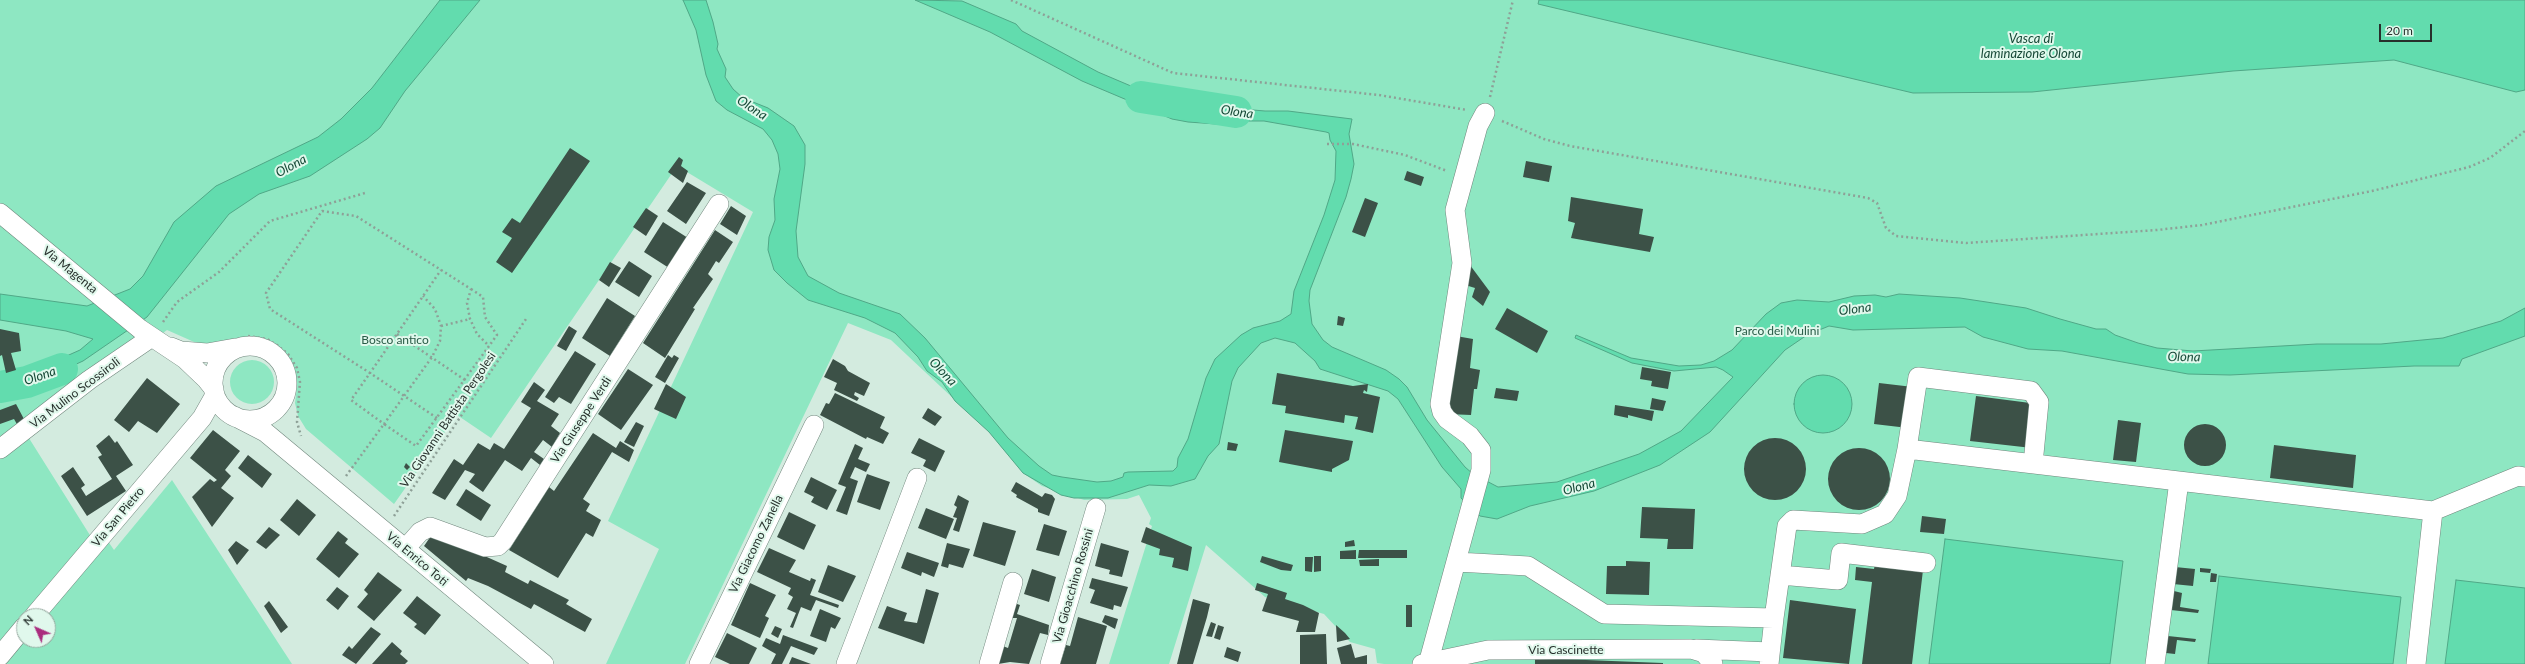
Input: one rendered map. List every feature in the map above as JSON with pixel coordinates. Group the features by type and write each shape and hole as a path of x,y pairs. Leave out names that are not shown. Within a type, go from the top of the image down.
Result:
{"street":[{"path":"1426,663 1457,562 1481,470 1481,450 1470,436 1447,419 1442,412 1440,404 1462,263 1455,210 1482,120"},
{"name":"Via Giuseppe Verdi","path":"405,549 420,532 430,527 485,547 498,546 503,541 719,204"},
{"name":"Via Magenta","path":"0,213 150,336"},
{"name":"Via Enrico Toti","path":"150,336 181,351 207,353 240,342 257,346 274,353 282,363 287,374 287,387 279,420 281,437 290,453"},
{"name":"Via Enrico Toti","path":"150,336 185,359 206,379 221,402 265,432 544,664"},
{"name":"Via Mulino Scossiroli","path":"0,449 89,380 150,336"},
{"path":"240,342 219,364 213,378 221,402 245,420 257,419 277,408 284,399"},
{"path":"1691,649 1769,658 1787,526 1793,520 1862,524 1885,514 1897,496 1907,449 1918,377 2031,391 2039,402 2033,464"},
{"name":"Via San Pietro","path":"41,608 202,418 221,402"},
{"name":"Via Giacomo Zanella","path":"699,664 814,425"},
{"path":"1907,449 2433,511 2518,476 2525,477"},
{"path":"846,664 917,478"},
{"path":"2155,664 2179,481"},
{"name":"Via Gioacchino Rossini","path":"1050,664 1096,508"},
{"path":"2416,664 2433,511"},
{"path":"1780,575 1838,580 1841,554 1926,563"},
{"path":"1457,562 1528,566 1604,614 1774,618"},
{"path":"989,664 1013,582"},
{"path":"0,656 16,637"},
{"name":"Via Cascinette","path":"1426,663 1488,650 1691,649 1704,653 1711,661"}],"path":[{"path":"1011,0 1173,73 1378,95 1518,129 1570,146 1868,198 1877,202 1886,228 1896,236 1966,243 2157,230 2202,225 2372,192 2469,167 2490,158 2525,131"},
{"path":"1482,120 1513,0"},
{"path":"1327,144 1353,144 1405,155 1464,178"},
{"path":"150,336 177,302 219,272 270,221 365,193"},
{"path":"437,418 370,373 270,309 266,293 322,211 356,216 471,289 483,297 485,317 497,335 465,380 437,418 416,446 351,400 370,373 397,334 441,270"},
{"path":"471,289 467,303 470,319 477,334 489,346"},
{"path":"335,490 432,357 440,341 441,326 435,309 423,296"},
{"path":"441,326 470,319"},
{"name":"Via Giovanni Battista Pergolesi","path":"384,531 526,319"},
{"path":"397,334 465,380"},
{"path":"240,342 252,335 267,339 288,354 297,368 300,382 297,422 299,434 302,438"}],"green space":[{"name":"Parco dei Mulini","path":"0,0 2525,0 2525,664 1384,664 1377,663 1375,649 1350,642 1324,614 1265,597 1206,545 1169,664 1109,664 1152,526 1149,524 1151,518 1139,495 1127,499 1084,500 1042,486 1023,473 989,432 891,340 848,323 685,664 606,664 659,549 608,521 753,212 677,166 491,438 457,415 394,504 306,429 298,416 295,403 297,387 294,370 284,355 270,344 254,339 201,345 167,330 27,435 93,540 103,534 114,550 172,480 292,664 0,664"},
{"path":"248,360 256,360 261,361 268,366 273,373 273,391 268,398 261,403 248,404 240,401 233,394 230,386 230,378 233,370 240,363"}],"water":[{"path":"440,0 480,0 405,91 380,128 367,139 310,176 259,194 229,214 147,317 83,361 39,381 0,386 0,375 33,371 80,350 93,339 66,331 0,320 0,294 87,306 130,289 143,276 174,222 216,186 318,137 341,119 372,88"},
{"path":"683,0 706,0 718,44 717,49 726,69 725,77 733,89 743,98 768,108 794,126 805,145 805,164 796,231 798,257 808,276 839,293 900,314 925,338 1008,438 1039,466 1052,475 1062,477 1097,482 1111,481 1123,477 1124,473 1128,472 1173,471 1177,467 1178,458 1188,439 1206,378 1215,359 1241,335 1253,328 1280,321 1291,314 1294,291 1324,215 1335,180 1336,151 1330,140 1329,133 1326,132 1264,121 1239,121 1230,125 1188,122 1172,119 1082,81 990,32 915,0 962,1 1016,24 1022,31 1098,72 1145,92 1181,104 1265,111 1288,111 1352,119 1349,134 1354,164 1346,197 1310,290 1309,301 1312,324 1323,340 1332,347 1386,370 1399,379 1407,387 1427,420 1465,467 1473,474 1498,487 1557,482 1639,454 1681,431 1733,377 1716,367 1674,371 1632,363 1575,338 1576,335 1631,358 1679,366 1701,365 1714,361 1732,350 1766,314 1781,303 1797,300 1829,302 1854,296 1875,295 1886,297 1899,294 1960,298 2026,308 2096,329 2106,329 2115,335 2157,348 2193,351 2317,344 2381,344 2443,338 2501,321 2525,308 2525,336 2462,359 2459,366 2414,366 2230,375 2188,374 2062,351 2028,349 1983,337 1965,327 1853,330 1829,326 1807,335 1785,350 1710,432 1660,465 1594,491 1530,506 1497,519 1480,516 1461,498 1461,489 1442,467 1398,399 1388,391 1320,369 1315,361 1295,343 1275,338 1261,343 1238,368 1232,381 1219,444 1208,456 1195,479 1171,486 1149,485 1108,498 1074,498 1061,495 1023,473 989,432 955,401 942,382 927,371 918,357 895,333 865,318 808,300 774,270 768,250 769,237 775,220 774,199 780,169 778,154 772,140 763,129 727,110 716,101 706,75 696,30"},
{"name":"Vasca di laminazione Olona","path":"1539,0 2525,0 2525,90 2516,92 2394,60 2233,71 2032,92 1913,93 1538,4"},
{"path":"1823,375 1834,377 1847,388 1850,393 1852,404 1850,415 1839,428 1834,431 1823,433 1812,431 1799,420 1796,415 1794,404 1796,393 1807,380 1812,377"},
{"path":"1945,539 2123,561 2110,664 1929,664"},
{"path":"2219,576 2401,597 2393,664 2208,664"},
{"path":"2456,580 2525,588 2525,664 2445,664"}],"building":[{"path":"570,148 590,161 512,273 496,262 512,238 502,232 512,218 520,223"},
{"path":"679,157 683,160 681,166 688,171 683,183 668,172"},
{"path":"1526,161 1552,166 1549,182 1523,177"},
{"path":"1407,171 1424,177 1421,186 1404,180"},
{"path":"687,182 706,193 686,224 667,211"},
{"path":"1571,197 1643,209 1639,234 1654,237 1650,252 1571,238 1575,223 1568,221"},
{"path":"1365,198 1378,203 1365,237 1352,232"},
{"path":"731,206 746,216 737,235 720,224"},
{"path":"646,208 658,216 646,236 633,227"},
{"path":"663,222 688,238 669,268 644,252"},
{"path":"715,230 733,242 719,263 716,261 708,274 713,279 693,308 695,309 665,358 643,343"},
{"path":"1464,257 1490,292 1483,306 1472,297 1475,288 1462,284"},
{"path":"629,261 652,276 639,297 615,282"},
{"path":"610,262 621,268 609,287 599,280"},
{"path":"607,298 635,316 610,356 582,338"},
{"path":"1507,308 1548,331 1537,353 1495,329"},
{"path":"1338,316 1345,318 1343,326 1337,325"},
{"path":"569,326 577,331 566,351 557,346"},
{"path":"0,329 19,333 21,351 11,353 16,370 6,373 2,355 0,356"},
{"path":"1456,336 1473,339 1470,368 1480,370 1477,389 1474,389 1471,415 1447,414"},
{"path":"575,351 596,364 571,404 559,397 554,403 545,397"},
{"path":"668,355 672,358 674,355 679,358 665,383 655,377"},
{"path":"833,359 845,366 848,371 870,383 864,396 855,392 854,395 859,398 857,401 834,390 837,383 824,377"},
{"path":"1642,367 1671,372 1668,389 1651,386 1652,381 1640,379"},
{"path":"628,369 653,385 621,430 598,414"},
{"path":"1277,373 1353,386 1368,384 1367,392 1364,390 1363,393 1380,397 1373,433 1355,429 1358,417 1345,415 1344,423 1285,413 1286,406 1272,404"},
{"path":"147,378 180,404 157,433 138,421 129,432 114,420"},
{"path":"534,382 545,390 537,401 559,414 551,426 560,433 552,447 543,440 534,452 544,459 540,465 531,458 522,471 505,460 483,492 469,482 475,474 465,470 445,500 432,493 454,459 463,465 478,443 490,450 494,443 504,449 531,408 521,402"},
{"path":"1879,383 1913,387 1908,428 1874,424"},
{"path":"666,384 686,397 676,419 654,409"},
{"path":"1496,388 1519,391 1517,401 1494,398"},
{"path":"835,393 885,417 880,428 889,433 883,444 867,437 866,439 820,415 826,403 829,404"},
{"path":"1976,396 2038,404 2032,448 1970,441"},
{"path":"1652,398 1666,401 1663,411 1650,409"},
{"path":"16,404 25,421 18,426 14,419 0,424 0,410"},
{"path":"1615,405 1654,411 1652,421 1628,415 1628,418 1614,415"},
{"path":"928,408 942,417 935,426 922,418"},
{"path":"2118,420 2141,423 2136,462 2113,460"},
{"path":"636,422 644,426 634,447 624,442"},
{"path":"2205,424 2220,430 2226,445 2220,460 2205,466 2190,460 2184,445 2190,430"},
{"path":"213,430 240,451 225,470 231,476 221,488 234,498 212,527 192,497 210,479 214,482 217,480 190,458"},
{"path":"1285,430 1353,441 1349,460 1332,469 1332,472 1279,462"},
{"path":"593,433 616,448 620,441 634,450 629,462 612,452 583,499 590,504 586,511 601,520 593,537 586,533 558,578 509,550 549,487 554,491"},
{"path":"109,435 115,443 117,441 133,465 116,476 126,491 87,516 61,476 73,467 85,485 81,488 86,496 112,479 98,457 102,455 96,446"},
{"path":"919,438 945,451 935,472 923,466 926,460 911,453"},
{"path":"1775,438 1787,441 1797,447 1803,457 1806,469 1803,481 1797,491 1787,497 1775,500 1763,497 1753,491 1747,481 1744,469 1747,457 1753,447 1763,441"},
{"path":"1228,442 1238,444 1236,451 1227,450"},
{"path":"855,444 863,448 858,459 870,464 866,472 855,467 850,478 858,481 847,515 836,511 846,487 838,484"},
{"path":"2274,445 2356,455 2353,488 2270,478"},
{"path":"1853,448 1865,448 1881,457 1888,467 1890,479 1888,491 1881,501 1865,510 1853,510 1842,505 1833,496 1828,485 1828,473 1833,462 1842,453"},
{"path":"248,455 272,474 262,488 238,468"},
{"path":"406,463 410,467 407,470 404,467"},
{"path":"867,474 890,482 880,510 857,502"},
{"path":"811,477 837,490 827,510 811,502 814,497 804,492"},
{"path":"1016,482 1042,497 1045,493 1052,495 1055,499 1049,516 1038,512 1038,509 1016,497 1017,495 1011,491"},
{"path":"466,489 491,505 481,521 456,505"},
{"path":"958,495 969,501 959,532 953,530 957,518 953,517 957,507 954,505"},
{"path":"297,499 316,515 299,536 280,520"},
{"path":"1642,507 1695,509 1693,549 1667,549 1668,539 1640,538"},
{"path":"926,508 954,519 946,539 918,528"},
{"path":"789,512 816,525 804,550 777,537"},
{"path":"1922,516 1946,519 1944,534 1920,532"},
{"path":"983,522 1016,531 1005,566 973,556"},
{"path":"1044,524 1067,531 1059,556 1036,550"},
{"path":"269,527 280,535 266,549 256,542"},
{"path":"1146,527 1192,547 1188,571 1172,567 1174,558 1159,555 1160,549 1141,542"},
{"path":"338,531 348,539 345,543 359,554 339,578 316,559"},
{"path":"433,533 507,566 505,572 528,584 530,580 569,600 566,604 592,619 585,632 534,604 531,609 488,586 468,578 466,581 424,546"},
{"path":"1354,540 1355,546 1345,547 1345,542"},
{"path":"236,541 249,550 237,565 228,550"},
{"path":"947,543 970,549 963,568 949,564 948,568 941,566"},
{"path":"1101,543 1129,551 1122,577 1109,574 1110,570 1095,566"},
{"path":"769,548 796,560 789,572 810,581 811,578 816,580 810,595 839,605 838,608 816,600 811,611 801,607 793,628 790,627 796,613 787,609 793,597 788,594 791,588 757,572"},
{"path":"1356,550 1356,559 1340,559 1340,551"},
{"path":"1359,550 1407,550 1407,558 1358,558"},
{"path":"907,552 939,563 934,577 922,572 921,576 901,568"},
{"path":"1262,556 1293,565 1291,571 1281,570 1260,562"},
{"path":"1314,556 1321,556 1321,571 1314,572"},
{"path":"1305,557 1313,557 1312,572 1305,571"},
{"path":"1379,559 1379,566 1360,566 1359,560"},
{"path":"1626,561 1650,562 1649,595 1606,594 1607,566 1626,566"},
{"path":"1875,564 1923,570 1912,664 1862,664 1872,582 1855,580 1856,567 1874,569"},
{"path":"828,565 856,576 843,602 818,592"},
{"path":"2175,567 2195,569 2193,586 2173,584"},
{"path":"2200,568 2211,569 2210,573 2200,572"},
{"path":"1032,569 1056,577 1049,602 1024,594"},
{"path":"378,572 402,590 374,621 357,607 368,594 364,590"},
{"path":"2211,573 2217,574 2216,582 2210,582"},
{"path":"1092,578 1128,587 1121,607 1114,605 1113,610 1090,603 1095,590 1089,588"},
{"path":"750,583 776,595 765,616 769,618 760,638 731,625"},
{"path":"1257,583 1287,593 1285,599 1303,605 1319,613 1315,632 1296,632 1299,621 1262,611 1268,594 1255,590"},
{"path":"337,587 349,596 338,610 326,600"},
{"path":"926,589 939,593 924,644 878,628 887,606 907,613 904,621 917,623"},
{"path":"2174,591 2182,593 2180,607 2199,610 2198,613 2171,610"},
{"path":"417,596 441,615 425,635 414,627 417,624 403,613"},
{"path":"1193,599 1210,604 1207,617 1193,664 1177,664"},
{"path":"1790,600 1856,609 1849,664 1783,658"},
{"path":"269,601 288,627 281,633 264,606"},
{"path":"1011,602 1020,605 1017,614 1049,625 1048,635 1040,633 1029,664 1010,662 998,664 1000,645 1008,648 1017,618 1007,618"},
{"path":"1406,605 1412,605 1412,627 1406,627"},
{"path":"820,609 841,618 835,629 831,627 826,642 810,636"},
{"path":"1105,615 1118,619 1115,629 1102,622"},
{"path":"1078,617 1107,626 1096,664 1060,664 1066,645 1070,646"},
{"path":"1211,622 1216,624 1212,637 1206,636"},
{"path":"1218,625 1224,627 1220,640 1214,638"},
{"path":"1336,625 1345,633 1350,639 1337,642"},
{"path":"775,626 782,629 778,638 771,634"},
{"path":"371,627 381,634 356,664 342,655 349,646 352,649"},
{"path":"727,633 757,648 749,664 730,664 715,657"},
{"path":"1326,634 1327,664 1300,664 1300,635"},
{"path":"783,635 818,648 814,655 791,646 782,664 771,664 776,654 762,646 766,638 780,644"},
{"path":"2168,636 2196,639 2195,642 2177,640 2175,654 2166,653"},
{"path":"392,642 402,651 400,654 408,661 405,664 372,664"},
{"path":"1351,644 1355,658 1367,655 1367,664 1341,664 1337,648"},
{"path":"1227,647 1241,652 1238,662 1224,657"},
{"path":"792,657 811,664 789,664"},
{"path":"1535,658 1663,663 1663,664 1535,664"}],"waterway":[{"name":"Olona","path":"1141,97 1236,112"},
{"name":"Olona","path":"0,387 27,382 62,369"}],"park label":[{"name":"Bosco antico","path":"395,340"}]}
